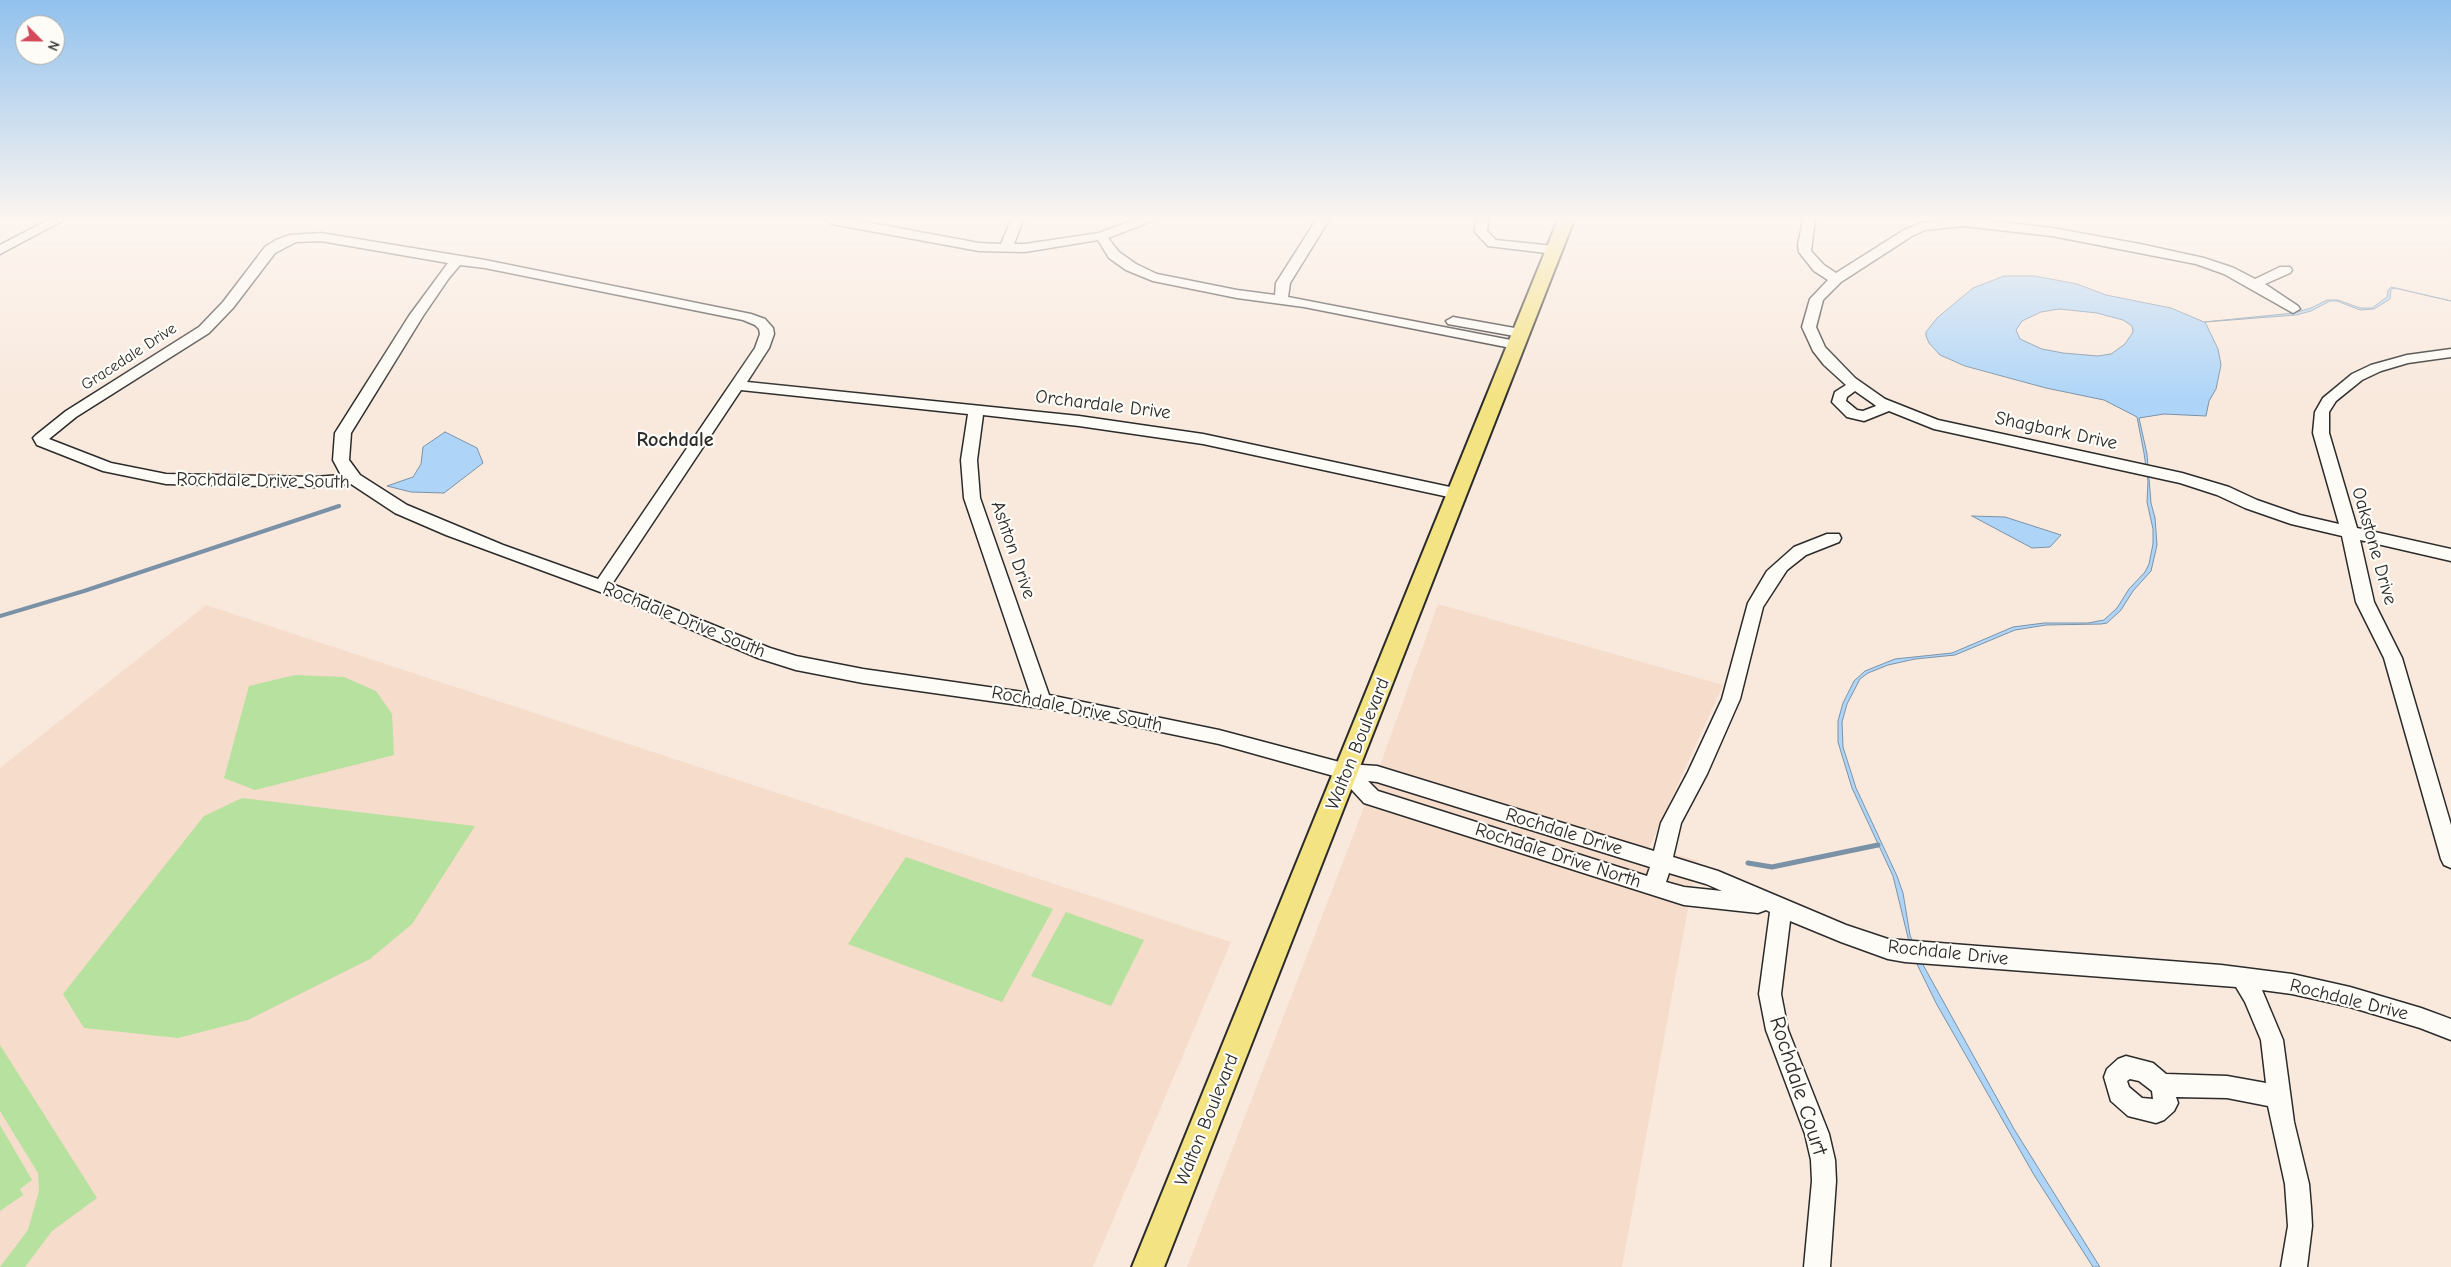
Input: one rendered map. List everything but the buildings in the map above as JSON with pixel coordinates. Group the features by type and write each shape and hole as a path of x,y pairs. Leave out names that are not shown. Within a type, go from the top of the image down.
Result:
{"main road":[{"name":"Walton Boulevard","path":"1148,1267 1542,279"}],"street":[{"name":"Gracedale Drive","path":"40,438 72,414 204,330 228,305 246,279"},
{"path":"354,479 349,475 341,460 343,433 441,279"},
{"path":"561,279 746,317 760,322 766,328 767,334 762,348 738,385 602,586"},
{"path":"1165,279 1518,339"},
{"path":"1281,300 1283,283 1285,279"},
{"name":"Shagbark Drive","path":"2245,279 2293,310"},
{"path":"2255,284 2265,279"},
{"name":"Shagbark Drive","path":"1836,280 1818,299 1809,327 1818,348 1829,362 1855,385 1889,406 1934,424 2182,478 2223,491 2251,504 2297,520 2451,555"},
{"name":"Oakstone Drive","path":"2451,352 2408,359 2376,368 2343,386 2330,398 2322,412 2321,433 2350,533 2365,602 2393,658 2451,859"},
{"name":"Orchardale Drive","path":"738,385 976,410 1203,439 1458,494"},
{"path":"1855,385 1840,395 1839,402 1852,414 1864,416 1889,406"},
{"name":"Ashton Drive","path":"976,410 969,460 972,498 1025,646 1042,701"},
{"name":"Rochdale Drive South","path":"40,438 42,442 52,447 108,467 166,479 315,482 354,479 401,509 497,549 602,586 764,653 796,663 863,676 1042,701 1219,737 1347,772"},
{"path":"1654,886 1671,823 1697,774 1731,699 1756,601 1773,575 1790,559 1800,551 1833,538"},
{"name":"Rochdale Drive","path":"1347,772 1377,774 1711,877 1853,938 1905,952 2242,978 2292,984 2350,997 2421,1018 2451,1030"},
{"name":"Rochdale Drive North","path":"1347,772 1372,797 1684,896 1781,906"},
{"name":"Rochdale Court","path":"1781,906 1770,994 1777,1030 1816,1134 1823,1160 1824,1181 1817,1267"},
{"path":"2242,978 2254,996 2272,1040 2278,1097 2297,1184 2300,1226 2294,1267"},
{"path":"2162,1085 2227,1087 2278,1097"}],"shaded area":[{"path":"1438,604 1723,685 1649,848 1697,860 1622,1267 1187,1267 1381,763"},
{"path":"206,605 1231,942 1093,1267 0,1267 0,768"}],"green space":[{"path":"295,675 344,677 376,691 392,714 394,755 255,790 224,778 249,686"},
{"path":"242,798 475,826 412,924 370,959 248,1020 178,1038 84,1028 63,994 204,816"},
{"path":"906,857 1053,909 1002,1002 848,944"},
{"path":"1066,912 1144,940 1111,1006 1031,976"},
{"path":"0,1045 97,1198 52,1231 25,1267 0,1267 28,1230 39,1191 38,1173 0,1111"},
{"path":"0,1125 32,1180 20,1189 23,1195 0,1211"}],"water":[{"path":"1996,279 2051,279 2077,284 2106,295 2171,308 2204,322 2294,313 2311,308 2327,300 2338,300 2360,308 2372,308 2387,297 2388,290 2391,287 2451,301 2395,288 2391,289 2390,299 2374,309 2360,310 2337,301 2330,301 2311,311 2296,315 2205,322 2218,349 2221,365 2216,389 2209,401 2206,416 2164,414 2139,418 2147,454 2157,545 2151,571 2133,591 2121,610 2107,623 2046,625 2015,630 1955,655 1915,659 1888,665 1868,673 1860,679 1847,704 1842,722 1843,747 1856,788 1897,876 1903,893 1910,935 1917,954 2014,1129 2100,1267 2093,1267 2034,1175 1936,1003 1912,954 1893,876 1852,788 1838,742 1838,721 1843,703 1854,681 1865,671 1895,659 1952,653 2013,627 2044,623 2088,623 2104,620 2117,608 2149,564 2153,544 2153,529 2147,502 2148,481 2144,453 2137,417 2104,400 2046,388 1965,366 1940,355 1929,343 1926,336 1926,332 1937,318 1973,288","holes":["2059,309 2097,313 2123,320 2132,326 2133,332 2125,344 2111,354 2098,356 2042,349 2020,339 2016,330 2022,321 2041,312"]},
{"path":"445,432 477,448 483,463 444,493 411,492 387,486 413,477 421,464 423,447"},
{"path":"1972,516 2005,517 2061,535 2050,547 2032,548"}],"waterway":[{"path":"0,616 84,591 339,506"},
{"path":"1748,863 1772,867 1878,845"}],"district":[{"name":"Rochdale","path":"675,440"}]}
